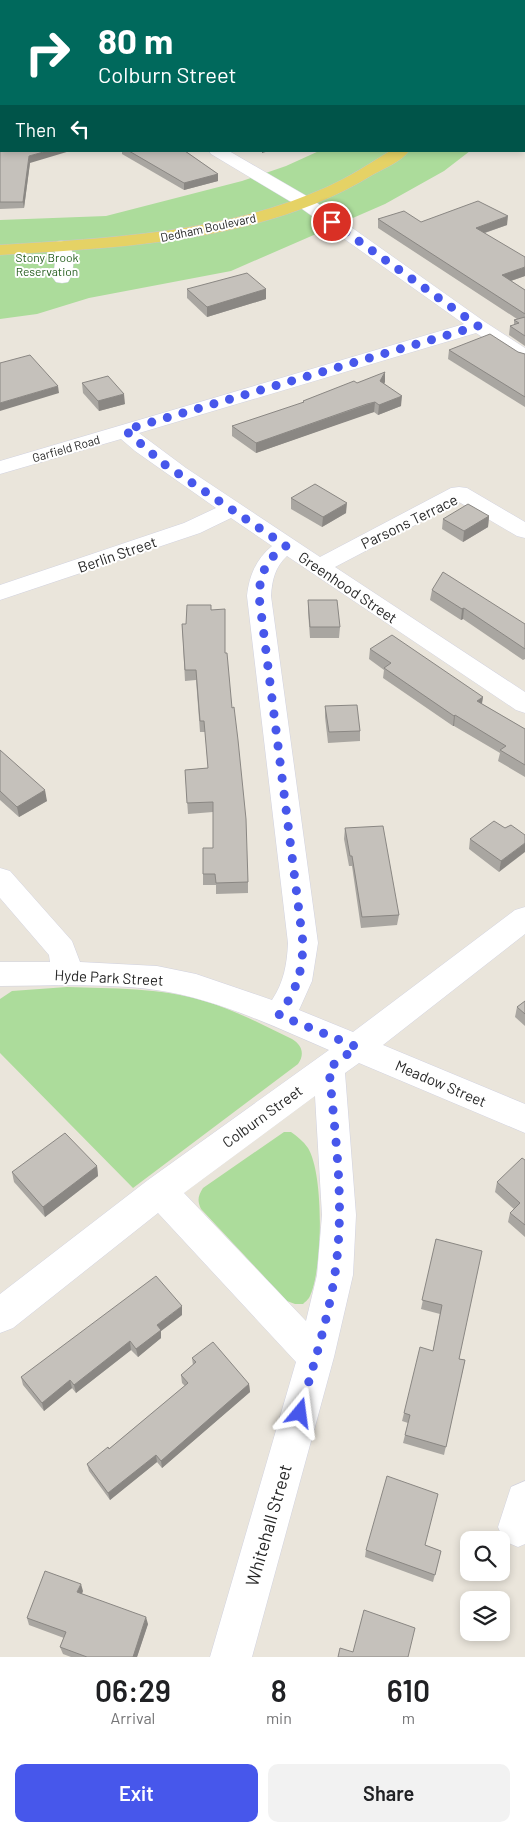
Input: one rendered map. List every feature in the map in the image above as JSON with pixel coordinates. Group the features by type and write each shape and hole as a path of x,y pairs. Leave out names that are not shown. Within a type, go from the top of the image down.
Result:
{"main road":[{"name":"Dedham Boulevard","path":"0,250 134,241 196,231 245,220 304,202 346,184 399,152"}],"street":[{"path":"219,152 304,202 478,326 525,356"},
{"path":"62,246 64,256 62,278"},
{"name":"Garfield Road","path":"0,468 478,326"},
{"name":"Greenhood Street","path":"125,430 164,464 525,704"},
{"name":"Parsons Terrace","path":"318,567 459,493 525,530"},
{"name":"Berlin Street","path":"0,593 192,528 232,509"},
{"path":"279,1015 298,983 301,972 303,943 259,596 264,568 274,555 286,546"},
{"path":"0,879 62,949 66,957 66,973"},
{"name":"Colburn Street","path":"0,1316 64,1263 446,982 525,918"},
{"name":"Hyde Park Street","path":"0,974 66,973 125,975 176,981 226,995 357,1047"},
{"name":"Meadow Street","path":"357,1047 525,1119"},
{"name":"Whitehall Street","path":"231,1657 330,1302 338,1246 338,1183 329,1068"},
{"path":"160,1191 316,1357"}],"green space":[{"name":"Stony Brook Reservation","path":"317,152 469,152 444,171 385,204 231,271 89,298 37,314 0,319 0,220 106,216 242,181 286,166"},
{"path":"67,987 153,991 187,996 204,1001 238,1013 292,1039 300,1047 301,1057 298,1064 133,1188 0,1053 0,999 12,991"},
{"path":"284,1132 291,1132 308,1148 317,1178 320,1221 317,1265 310,1296 303,1304 287,1301 201,1209 199,1201 203,1188"}],"building":[{"path":"0,152 43,152 29,156 23,202 0,202"},
{"path":"131,152 186,152 218,174 184,183"},
{"path":"478,201 508,216 476,228 525,257 525,267 502,275 525,290 525,314 378,219 404,211 421,222"},
{"path":"247,273 266,289 207,307 187,289"},
{"path":"525,317 525,336 510,326 519,323 514,320"},
{"path":"490,334 518,352 525,354 525,397 449,350"},
{"path":"30,355 58,386 0,403 0,363"},
{"path":"385,372 380,381 402,396 379,405 375,402 367,404 256,443 232,426 304,402 354,381 357,383"},
{"path":"108,376 124,394 98,401 82,383"},
{"path":"315,484 347,503 323,517 291,498"},
{"path":"468,504 489,516 464,531 443,519"},
{"path":"443,572 525,624 525,649 464,608 462,609 432,590"},
{"path":"308,600 337,600 340,627 310,627"},
{"path":"187,605 211,605 211,610 225,609 225,653 227,653 232,708 234,707 246,819 248,882 216,883 215,874 203,874 203,848 213,848 213,802 187,803 185,770 208,768 204,721 200,721 196,670 185,670 182,624 186,624"},
{"path":"392,635 483,697 477,701 525,729 525,765 500,750 506,746 454,716 384,668 391,663 370,649"},
{"path":"357,705 360,731 329,732 325,706"},
{"path":"0,750 45,790 17,807 0,791"},
{"path":"494,821 505,828 511,825 525,835 525,843 501,861 470,839"},
{"path":"383,826 399,915 362,917 352,856 350,856 345,828"},
{"path":"525,1001 525,1014 517,1007"},
{"path":"65,1133 97,1166 43,1207 12,1172"},
{"path":"522,1158 525,1160 525,1225 510,1213 520,1203 497,1182"},
{"path":"436,1239 482,1251 459,1359 465,1360 446,1447 405,1435 410,1415 404,1413 420,1347 433,1351 442,1305 422,1300"},
{"path":"156,1276 182,1306 157,1325 161,1330 136,1349 130,1341 74,1385 70,1380 42,1403 21,1377"},
{"path":"213,1342 249,1384 161,1461 156,1455 108,1493 87,1464 108,1447 109,1449 188,1383 181,1375 196,1362 192,1358"},
{"path":"387,1476 438,1494 425,1545 441,1551 435,1575 366,1550"},
{"path":"45,1571 81,1584 77,1592 146,1617 133,1657 87,1657 60,1647 66,1632 27,1618"},
{"path":"364,1610 415,1628 408,1657 338,1657 340,1648 353,1652"}],"route":[{"path":"300,1413 330,1302 338,1246 338,1183 329,1068 357,1047 279,1015 298,983 301,972 303,943 259,596 264,568 268,561 286,546 164,464 142,447 125,430 478,326 332,222"}]}
